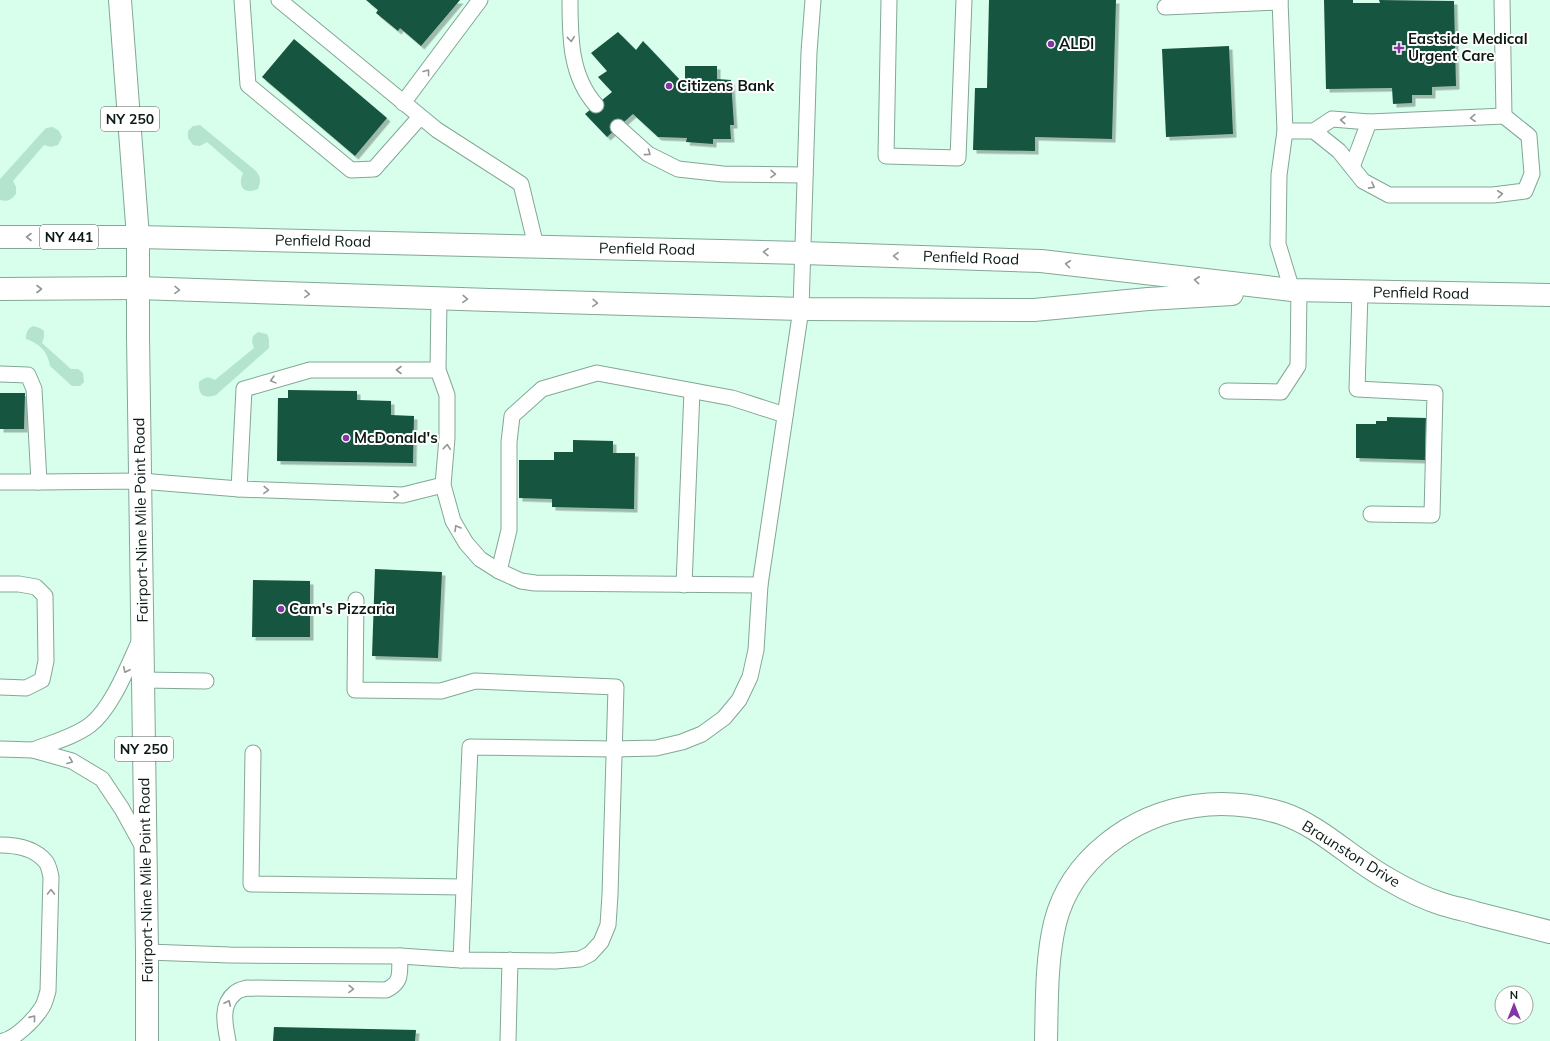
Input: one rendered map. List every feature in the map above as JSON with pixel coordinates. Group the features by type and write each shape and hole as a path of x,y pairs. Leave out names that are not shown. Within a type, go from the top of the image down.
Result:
{"main road":[{"name":"Fairport-Nine Mile Point Road","path":"120,0 138,237 147,1041"},
{"name":"Penfield Road","path":"0,237 138,237 536,246 1042,261 1295,290 1550,295"},
{"name":"Penfield Road","path":"0,289 138,288 801,309 1034,310 1148,299 1295,290"},
{"name":"Braunston Drive","path":"1046,1041 1047,993 1050,955 1056,922 1069,888 1087,862 1107,844 1135,826 1165,813 1194,806 1225,804 1252,807 1282,814 1311,826 1356,859 1386,878 1414,893 1443,904 1550,932"}],"lane":[{"path":"242,0 248,84 351,170 374,169 420,117"},
{"path":"279,0 437,130 522,184 536,246"},
{"path":"403,103 480,0"},
{"path":"570,0 570,37 575,70 589,97 596,105"},
{"path":"461,960 470,747 614,749 656,748 682,742 702,734 724,718 739,700 750,677 756,650 760,585 801,309 809,52 813,0"},
{"path":"889,0 886,156 958,158 964,0"},
{"path":"1502,0 1504,116"},
{"path":"1165,8 1280,1 1285,132 1279,174 1278,244 1295,290 1298,366 1281,392 1227,391"},
{"path":"1285,132 1314,132 1332,119 1369,122 1504,116 1529,136 1532,174 1525,191 1493,195 1389,195 1363,181 1339,151 1314,132"},
{"path":"1352,167 1369,122"},
{"path":"618,127 648,154 678,169 723,174 805,174"},
{"path":"1360,292 1357,389 1435,393 1432,515 1371,514"},
{"path":"439,298 438,370 447,395 447,438 443,485 453,521 466,543 480,559 499,571 521,580 535,583 760,585"},
{"path":"239,489 244,388 310,370 438,370"},
{"path":"499,571 509,530 508,442 512,416 542,388 596,373 732,398 785,415"},
{"path":"0,374 28,375 34,389 39,482"},
{"path":"684,585 692,391"},
{"path":"0,482 140,481 239,489 403,495 443,485"},
{"path":"0,584 19,584 36,587 45,596 46,661 42,680 26,688 0,687"},
{"path":"147,952 230,955 400,956 461,960 555,961 580,959 590,954 601,942 608,925 610,895 616,687 475,681 441,691 355,690 356,600"},
{"path":"33,750 66,738 90,725 105,709 124,675 142,635"},
{"path":"143,680 206,681"},
{"path":"0,749 33,750 72,760 102,779 122,809 146,851"},
{"path":"253,753 251,884 463,887"},
{"path":"3,1041 7,1040 28,1025 42,1008 48,991 51,877 46,862 36,854 25,848 7,845"},
{"path":"228,1041 224,1017 226,1003 235,992 247,988 386,990 395,986 399,978 400,956"},
{"path":"508,1041 510,960"}],"green space":[{"path":"200,125 256,171 260,179 258,189 249,191 243,188 241,186 241,178 243,173 207,142 200,146 193,145 188,138 188,131 193,126"},
{"path":"53,127 59,131 62,137 58,145 51,147 44,145 13,181 16,187 16,194 13,198 5,201 0,200 0,179 46,128"},
{"path":"33,326 44,331 42,343 71,369 78,369 83,373 84,382 80,386 72,386 50,366 45,352 35,343 26,339 27,331"},
{"path":"258,332 267,334 269,339 269,348 216,395 208,397 203,395 199,387 199,382 207,378 215,380 254,348 252,342 253,336"}],"building":[{"path":"366,0 460,0 421,46 400,28 398,31 376,13 378,10"},
{"name":"ALDI","path":"989,0 1116,0 1112,139 1035,137 1035,151 973,150 975,88 987,88"},
{"path":"1324,0 1353,0 1353,3 1380,3 1379,0 1454,1 1456,86 1432,87 1432,95 1412,95 1412,103 1393,104 1392,88 1326,89"},
{"name":"Citizens Bank","path":"618,32 636,50 643,41 679,79 685,79 685,66 717,66 717,79 731,80 734,125 730,125 731,139 713,139 713,144 686,142 687,138 658,137 633,114 607,137 585,114 612,92 598,77 607,71 591,53"},
{"path":"294,39 387,118 355,156 262,77"},
{"path":"1229,46 1233,134 1166,137 1162,49"},
{"name":"McDonald's","path":"288,390 357,391 357,400 391,401 391,415 414,416 413,463 277,461 278,398 288,398"},
{"path":"0,393 25,393 24,429 0,429"},
{"path":"1387,417 1426,418 1425,460 1356,458 1356,424 1376,424 1376,421 1387,421"},
{"path":"573,440 613,441 613,453 635,453 634,509 552,507 552,499 519,498 519,460 554,460 554,452 573,452"},
{"path":"375,569 442,572 438,658 372,656"},
{"name":"Cam's Pizzaria","path":"253,580 310,581 310,637 252,637"},
{"path":"274,1027 416,1030 415,1041 273,1041"}],"place":[{"name":"ALDI","path":"1051,44"},
{"name":"Eastside Medical Urgent Care","path":"1399,48"},
{"name":"Citizens Bank","path":"669,86"},
{"name":"McDonald's","path":"346,438"},
{"name":"Cam's Pizzaria","path":"281,609"}]}
